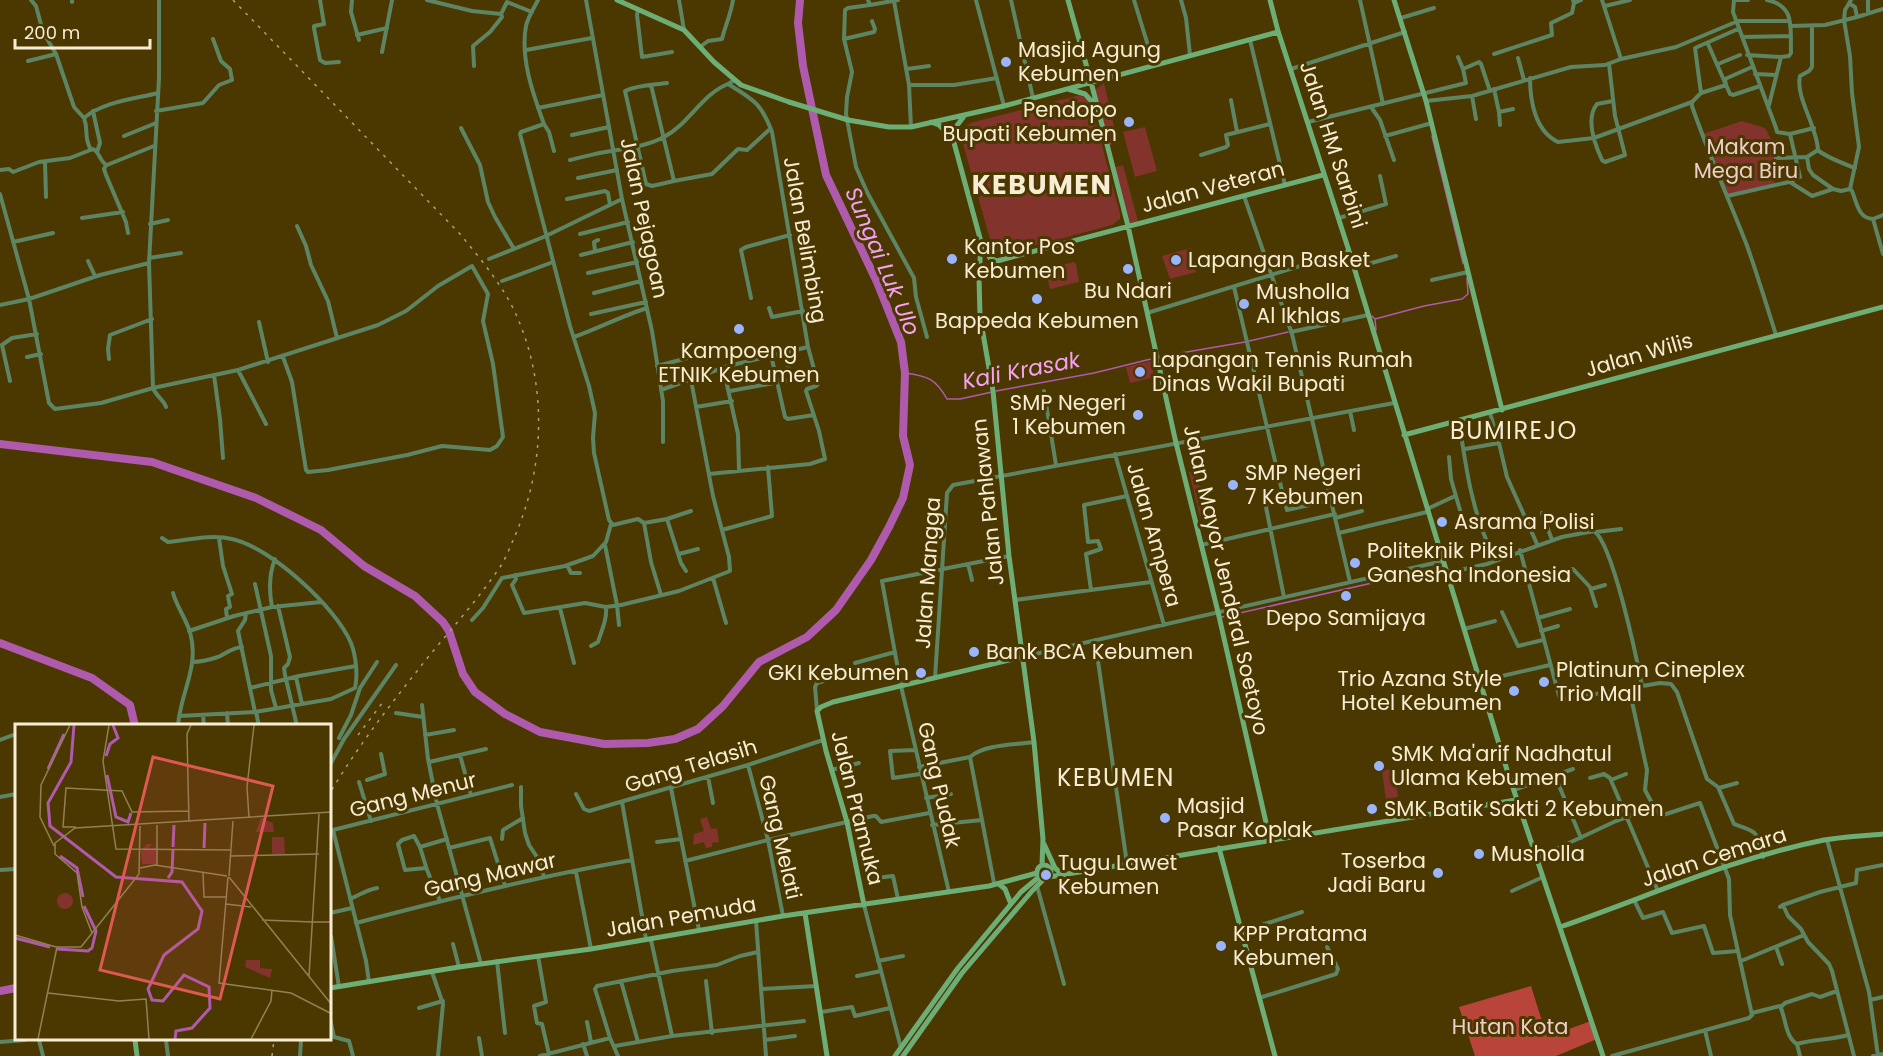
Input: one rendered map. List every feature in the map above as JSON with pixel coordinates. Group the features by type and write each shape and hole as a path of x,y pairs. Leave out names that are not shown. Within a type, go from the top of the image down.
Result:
{"main road":[{"path":"617,0 684,30 731,82 848,120 889,128 911,127 1004,106 1278,32"},
{"name":"Jalan Mayor Jenderal Soetoyo","path":"1068,0 1128,226 1176,443 1218,612 1270,840"},
{"name":"Jalan HM Sarbini","path":"1270,0 1278,32 1292,69 1394,403 1406,435 1516,800 1603,1056"},
{"path":"1394,0 1401,18 1420,94 1426,101 1432,123 1502,410"},
{"path":"1082,85 1088,74"},
{"path":"1094,91 1102,79"},
{"path":"1066,89 1085,94 1098,108"},
{"path":"953,140 955,128 965,115"},
{"path":"932,122 939,125 953,140"},
{"name":"Jalan Pahlawan","path":"953,140 981,242 979,278 981,316 993,392 1009,556 1034,742 1043,840 1042,866"},
{"name":"Jalan Veteran","path":"981,242 990,258 997,261 1323,175"},
{"path":"1115,230 1122,220 1123,209"},
{"name":"Jalan Wilis","path":"1406,435 1883,307"},
{"path":"817,711 833,702 1022,657"},
{"name":"Jalan Pramuka","path":"817,711 831,770 847,822 864,905"},
{"name":"Jalan Pemuda","path":"332,988 649,940 783,916 1127,864 1516,800"},
{"name":"Jalan Cemara","path":"1560,927 1658,891 1763,857 1827,840 1883,834"},
{"path":"1043,840 1052,864 1057,871 1063,874"},
{"path":"1219,849 1275,1056"},
{"path":"895,1056 958,968 1021,892 1041,876 1051,873 1049,867 1042,866 1041,876 1037,886 962,974 903,1056"},
{"path":"994,884 1005,889 1011,904"},
{"path":"805,913 827,1056"},
{"path":"135,1041 137,1056"}],"street":[{"path":"31,0 36,6 44,34 56,54 74,107 84,118 87,128 86,139 91,150"},
{"path":"159,0 158,93 149,261 153,388 166,408"},
{"path":"320,0 324,24 314,26 320,60 326,63 339,62"},
{"path":"352,0 351,12 359,40"},
{"path":"382,52 392,0"},
{"path":"427,0 472,11 501,14"},
{"path":"538,0 526,26 528,71 538,108 549,132 554,151"},
{"name":"Jalan Pejagoan","path":"586,0 622,199 646,302 662,390 663,442"},
{"path":"679,0 684,30"},
{"path":"699,48 708,41 722,39 730,20 733,0"},
{"path":"868,0 870,6"},
{"path":"911,127 909,85 896,0 848,8 845,10 844,39 852,72 846,97 846,114 856,167 867,192 914,278 916,297 927,337"},
{"path":"976,0 1004,106"},
{"path":"1011,0 1033,98"},
{"path":"1134,0 1154,65"},
{"path":"1181,0 1190,55"},
{"path":"1360,0 1383,104"},
{"path":"1494,54 1552,35 1551,23 1572,13 1574,1 1581,0"},
{"path":"1602,0 1621,59"},
{"path":"1605,6 1630,0"},
{"path":"1748,0 1734,0 1733,12 1738,21 1738,29 1747,55 1778,132 1790,134 1815,128"},
{"path":"1747,55 1781,57 1791,55 1790,23 1787,11 1781,4 1767,0"},
{"path":"1868,0 1868,13"},
{"path":"474,66 473,46 490,32 502,17 501,14 507,2 532,12"},
{"path":"1857,17 1855,6 1850,2 1845,10 1844,20 1850,56 1858,147 1850,189 1864,217 1873,219 1883,215"},
{"path":"1401,18 1434,8"},
{"path":"638,9 641,56 645,58 672,52"},
{"path":"1426,101 1472,96 1571,67 1609,64 1621,59 1676,47 1738,21 1812,26 1883,9"},
{"path":"844,39 874,32 872,21"},
{"path":"1812,26 1812,66 1809,71 1800,76 1799,81 1804,105 1815,128 1818,150 1824,155 1855,168"},
{"path":"357,34 387,27"},
{"path":"1701,93 1694,50 1698,46 1708,44 1738,29"},
{"path":"1292,69 1403,33"},
{"path":"1742,37 1790,36"},
{"path":"526,51 550,44 592,38"},
{"path":"156,111 203,103 219,85 232,80 230,69 220,60 213,39"},
{"path":"1250,40 1285,185"},
{"path":"1708,44 1730,94 1760,86"},
{"path":"28,61 56,54"},
{"path":"1718,64 1740,55"},
{"path":"1308,122 1467,83 1458,57"},
{"path":"1768,106 1781,57"},
{"path":"1518,58 1524,80"},
{"path":"1464,69 1481,63 1492,90 1500,125"},
{"path":"1609,64 1613,101 1624,156 1604,162 1594,138 1592,115 1594,106 1613,101"},
{"path":"907,69 929,66"},
{"path":"1725,79 1752,67"},
{"path":"1755,74 1776,75"},
{"path":"909,85 954,85 997,78"},
{"path":"1530,78 1533,104 1542,128 1558,142 1594,138 1618,130 1692,102 1701,93 1726,85"},
{"path":"570,160 637,147 665,137 716,91 731,82"},
{"name":"Jalan Belimbing","path":"662,390 723,368 808,347 771,129 766,116 754,100 731,82"},
{"path":"667,83 625,91 648,185 712,174 738,149 747,150 771,129"},
{"path":"651,85 674,181"},
{"path":"84,118 93,111 158,93"},
{"path":"538,108 603,95"},
{"path":"1472,96 1476,119"},
{"path":"1231,99 1237,132"},
{"path":"1692,102 1718,178 1753,263 1776,335"},
{"path":"1371,107 1380,120 1394,160"},
{"path":"1498,112 1513,109"},
{"path":"93,111 100,143 97,152"},
{"path":"124,136 156,123"},
{"path":"1385,136 1432,123"},
{"path":"472,620 483,608 499,582 506,576 567,565 593,556 604,544 611,524 594,453 595,413 590,386 553,262 520,134 544,124"},
{"path":"1201,155 1226,147 1226,135 1270,124"},
{"path":"572,135 609,127"},
{"path":"461,128 480,165 488,202 514,249"},
{"path":"1727,196 1800,178 1790,134"},
{"path":"106,165 154,146"},
{"path":"0,170 9,169 14,172 45,162 70,158 93,149 106,165"},
{"path":"1776,158 1807,157 1818,150"},
{"path":"1807,157 1809,169 1813,175 1833,189 1841,191 1850,189"},
{"path":"45,162 46,197"},
{"path":"106,165 104,169 123,212 128,233"},
{"path":"578,178 617,170"},
{"path":"1338,218 1386,204 1380,176"},
{"path":"1789,182 1812,196 1833,189"},
{"path":"567,200 605,191 608,193 610,205"},
{"path":"0,194 29,299 49,403 55,409 101,403 153,388 238,370 378,325 399,315 438,286 472,266 488,294 484,324 493,364 503,438 497,446 490,450 442,446 406,455 308,472 292,382 283,357"},
{"path":"1244,196 1291,331 1350,582"},
{"path":"489,259 546,236 622,199"},
{"path":"82,218 123,212"},
{"path":"1873,219 1883,254"},
{"path":"150,224 168,220"},
{"path":"580,234 628,222"},
{"path":"297,226 311,265 328,301 337,338"},
{"path":"14,242 53,233"},
{"path":"752,298 741,250 790,235"},
{"path":"595,250 594,242 598,240"},
{"path":"580,255 633,242"},
{"path":"1147,313 1349,251"},
{"path":"0,305 29,299 95,276 181,253"},
{"path":"1354,268 1396,255"},
{"path":"88,261 95,276"},
{"path":"502,282 553,262"},
{"path":"588,273 637,262"},
{"path":"1432,280 1469,272"},
{"path":"594,293 641,281"},
{"path":"1234,287 1287,510 1332,500"},
{"path":"591,314 646,302"},
{"path":"574,337 647,308"},
{"path":"769,308 772,317 803,311"},
{"path":"1291,331 1368,315"},
{"path":"108,359 110,335 152,319"},
{"path":"259,322 268,362"},
{"path":"10,381 2,345 12,338 37,334"},
{"path":"709,474 810,464 825,459 824,448 806,390 816,387 818,381 808,347"},
{"path":"729,391 791,379 786,352"},
{"path":"27,357 41,354"},
{"path":"657,366 699,355"},
{"path":"771,355 786,418 814,415"},
{"path":"723,368 738,434 739,470"},
{"path":"238,370 266,424"},
{"path":"214,375 223,458"},
{"path":"514,575 516,579 512,585 523,613 589,603 606,607 617,605 661,595 728,572 731,568 709,474 691,380"},
{"path":"1044,391 1056,465"},
{"path":"696,407 732,401"},
{"path":"1000,475 1394,403"},
{"path":"1350,411 1354,430"},
{"path":"1490,413 1507,477 1537,544"},
{"path":"1458,420 1465,449 1472,499 1496,561"},
{"path":"1465,449 1499,443"},
{"name":"Jalan Ampera","path":"1115,454 1164,625"},
{"path":"1449,457 1451,479 1460,510"},
{"path":"722,530 772,516 768,467"},
{"name":"Jalan Mangga","path":"935,678 947,493 950,488 966,481 1000,475"},
{"path":"1090,590 1086,554 1101,549 1098,541 1088,542 1084,506 1127,496"},
{"path":"1339,533 1437,507 1456,496"},
{"path":"1284,499 1266,504 1284,597"},
{"path":"611,524 638,519 644,523 667,519 691,511"},
{"path":"1201,545 1270,529 1362,512"},
{"path":"1542,513 1552,540"},
{"path":"667,519 686,571"},
{"path":"644,523 651,562 661,595"},
{"path":"1022,657 1350,582 1496,561 1537,544 1578,533 1621,529"},
{"path":"1596,532 1605,549 1628,618 1642,686"},
{"path":"162,538 168,542 231,538 250,545 276,559 334,615 350,641 358,687 354,708 339,738"},
{"path":"219,538 223,566 232,594 228,596 230,607 226,609 227,618"},
{"path":"604,544 619,625"},
{"path":"678,554 698,549"},
{"path":"1520,550 1557,692 1563,699 1642,686 1671,684 1677,692 1707,779 1719,788 1733,822 1754,831 1763,857"},
{"path":"941,568 1009,556"},
{"path":"272,607 269,591 276,559"},
{"path":"968,564 972,580"},
{"path":"567,565 571,573 580,573"},
{"name":"Gang Pudak","path":"941,568 882,580 894,652 918,767 949,892"},
{"path":"1505,578 1573,569 1591,589 1596,606"},
{"path":"713,578 726,623"},
{"path":"1015,600 1151,582"},
{"path":"255,584 271,656 271,690 276,708"},
{"path":"1591,589 1605,585"},
{"path":"173,593 189,632 192,662 178,724"},
{"path":"189,632 227,618 262,609 321,602"},
{"path":"278,606 290,657 284,668 296,724"},
{"path":"591,646 598,642 602,634 603,624 607,617 606,607"},
{"path":"560,608 574,663"},
{"path":"1538,618 1570,609"},
{"path":"1502,612 1518,646 1543,640"},
{"path":"246,613 245,620 238,629 258,724"},
{"path":"1464,629 1495,621"},
{"path":"1541,631 1558,626"},
{"path":"1095,640 1127,864"},
{"path":"192,662 207,661 232,648 242,647"},
{"path":"855,663 894,652"},
{"path":"179,716 255,712 331,699 358,687 377,662"},
{"path":"332,762 348,734 396,665"},
{"path":"1480,681 1550,665"},
{"path":"250,688 356,666"},
{"path":"296,677 302,704"},
{"path":"817,711 814,687 817,683 830,679"},
{"path":"1612,1056 1749,1018 1752,1013 1730,915 1728,879 1725,868 1700,802 1663,815 1659,814 1654,807 1645,790 1647,770 1629,688"},
{"path":"422,705 437,804 481,964"},
{"path":"227,713 228,724"},
{"path":"396,713 423,717"},
{"path":"203,715 204,724"},
{"path":"425,735 454,730"},
{"path":"343,731 348,734"},
{"path":"0,740 15,734"},
{"name":"Gang Telasih","path":"576,794 587,811 748,765 823,740"},
{"path":"918,767 970,757 992,748 1034,742"},
{"path":"429,762 486,749"},
{"path":"915,750 890,751 893,778 920,774"},
{"path":"367,780 385,774 381,754"},
{"path":"459,755 471,795"},
{"path":"970,757 994,884"},
{"path":"831,770 859,764"},
{"name":"Gang Melati","path":"748,765 768,840 783,916"},
{"path":"1514,790 1573,769"},
{"path":"1590,778 1605,774 1611,780 1658,891"},
{"path":"1611,780 1626,774"},
{"path":"1555,776 1581,838"},
{"path":"708,777 713,803"},
{"path":"359,782 371,821"},
{"path":"1719,788 1737,783"},
{"name":"Gang Menur","path":"369,982 332,831 512,785"},
{"path":"521,787 523,818 528,842 539,860 544,878"},
{"path":"671,788 699,930"},
{"path":"0,797 15,794"},
{"path":"926,798 951,794"},
{"path":"622,802 649,940 672,1036"},
{"path":"1537,858 1626,817 1654,807"},
{"path":"685,861 875,815 881,822 929,813"},
{"path":"502,839 503,830 523,818"},
{"path":"932,825 982,820"},
{"path":"426,868 405,870 398,845 402,840 414,836 441,901"},
{"path":"449,848 490,838 505,886"},
{"path":"420,847 447,839"},
{"path":"657,842 681,839"},
{"path":"1827,840 1870,1000 1878,1055"},
{"name":"Gang Mawar","path":"356,923 505,886 632,860"},
{"path":"0,862 1,870"},
{"path":"1854,1056 1829,964 1808,942 1797,924 1781,906 1857,882 1857,870 1883,865"},
{"path":"576,872 591,949"},
{"path":"876,878 893,876 898,900"},
{"path":"1512,891 1543,877"},
{"path":"1037,886 1064,984"},
{"path":"350,899 376,888"},
{"path":"1634,900 1643,918 1663,912 1672,933 1704,927 1713,953 1738,951"},
{"path":"864,905 901,1048"},
{"path":"332,913 352,908"},
{"path":"1243,932 1302,912"},
{"path":"756,921 766,1056"},
{"path":"1741,961 1804,935"},
{"path":"332,942 339,987"},
{"path":"453,944 459,967"},
{"path":"1259,998 1336,974 1338,969 1327,947"},
{"path":"1776,947 1782,964"},
{"path":"618,1056 595,989 597,986 717,964 758,952"},
{"path":"537,956 546,1002 534,1006 537,1023 542,1024 549,1054"},
{"path":"878,961 903,956"},
{"path":"497,962 505,1033"},
{"path":"857,976 880,971"},
{"path":"432,972 444,1014 438,1056"},
{"path":"621,981 638,1042"},
{"path":"706,981 712,1033"},
{"path":"761,989 816,986"},
{"path":"1752,1013 1781,1007 1785,1003 1812,994 1820,997 1838,991"},
{"path":"1870,1000 1883,997"},
{"path":"419,1008 442,1001"},
{"path":"820,1012 852,1007 855,1016 890,1008"},
{"path":"1781,1007 1790,1038 1797,1044 1800,1056"},
{"path":"615,1046 672,1036 804,1021"},
{"path":"587,1022 591,1042"},
{"path":"332,1028 334,1037 349,1041 353,1056"},
{"path":"1705,1030 1711,1056"},
{"path":"765,1040 795,1035"},
{"path":"1797,1044 1819,1038 1830,1040 1848,1035"},
{"path":"479,1038 482,1056"},
{"path":"540,1056 610,1038"},
{"path":"0,1042 15,1041"},
{"path":"39,1041 43,1056"},
{"path":"166,1041 168,1056"},
{"path":"300,1056 301,1041"},
{"path":"584,1044 587,1056"}],"green space":[{"path":"1104,83 1118,143 1107,146 1094,91"},
{"path":"1080,95 1088,100 1092,107 1120,219 1112,225 1008,253 996,252 992,246 961,137 964,129 974,122"},
{"name":"Makam Mega Biru","path":"1742,121 1765,128 1777,150 1777,171 1774,185 1727,196 1703,134"},
{"path":"1145,127 1157,171 1135,177 1123,132"},
{"path":"1123,165 1139,225 1130,227 1113,168"},
{"path":"1191,248 1196,272 1170,279 1162,256"},
{"path":"1074,262 1079,282 1050,289 1045,269"},
{"name":"Lapangan Tennis Rumah Dinas Wakil Bupati","path":"1151,361 1154,377 1130,383 1126,367"},
{"path":"1196,471 1206,515 1200,516 1189,472"},
{"path":"1394,768 1398,797 1386,799 1382,771"},
{"path":"707,817 711,829 717,828 719,842 712,843 712,847 706,848 704,842 693,845 694,834 704,831 700,819"},
{"name":"Hutan Kota","path":"1531,986 1547,1037 1591,1021 1597,1039 1556,1056 1475,1056 1459,1007"}],"waterway":[{"name":"Sungai Luk Ulo","path":"0,444 152,462 256,498 321,530 364,566 415,596 443,622 449,631 463,674 475,692 505,714 540,732 604,744 648,743 675,739 698,729 723,706 759,662 807,637 836,610 871,560 889,527 903,498 910,465 903,436 905,373 901,342 877,282 826,175 803,66 798,23 800,0"},
{"path":"1432,136 1463,263"},
{"path":"1372,316 1375,319 1462,299 1468,294 1467,278"},
{"path":"1375,319 1376,330"},
{"name":"Kali Krasak","path":"1249,341 1288,332"},
{"name":"Kali Krasak","path":"1169,355 1245,342"},
{"name":"Kali Krasak","path":"996,391 1094,373 1151,359"},
{"name":"Kali Krasak","path":"905,373 920,376 935,383 947,399 960,399 992,392"},
{"path":"1222,617 1443,567"},
{"name":"Sungai Luk Ulo","path":"0,643 92,678 130,705 135,724"},
{"name":"Sungai Luk Ulo","path":"0,991 15,988"}],"railway":[{"path":"233,0 460,234 481,260 513,308 532,364 537,393 539,423 532,482 525,510 504,560 466,612 377,723 332,790"},
{"path":"358,735 383,702"},
{"path":"272,1056 274,1041"}],"place":[{"name":"Masjid Agung Kebumen","path":"1006,62"},
{"name":"Pendopo Bupati Kebumen","path":"1129,122"},
{"name":"Kantor Pos Kebumen","path":"952,259"},
{"name":"Lapangan Basket","path":"1176,260"},
{"name":"Bu Ndari","path":"1128,269"},
{"name":"Bappeda Kebumen","path":"1037,299"},
{"name":"Musholla Al Ikhlas","path":"1244,304"},
{"name":"Kampoeng ETNIK Kebumen","path":"739,329"},
{"name":"Lapangan Tennis Rumah Dinas Wakil Bupati","path":"1140,372"},
{"name":"SMP Negeri 1 Kebumen","path":"1138,415"},
{"name":"SMP Negeri 7 Kebumen","path":"1233,485"},
{"name":"Asrama Polisi","path":"1442,522"},
{"name":"Politeknik Piksi Ganesha Indonesia","path":"1355,563"},
{"name":"Depo Samijaya","path":"1346,596"},
{"name":"Bank BCA Kebumen","path":"974,652"},
{"name":"GKI Kebumen","path":"921,673"},
{"name":"Platinum Cineplex Trio Mall","path":"1544,682"},
{"name":"Trio Azana Style Hotel Kebumen","path":"1514,691"},
{"name":"SMK Ma'arif Nadhatul Ulama Kebumen","path":"1379,766"},
{"name":"SMK Batik Sakti 2 Kebumen","path":"1372,809"},
{"name":"Masjid Pasar Koplak","path":"1165,818"},
{"name":"Musholla","path":"1479,854"},
{"name":"Toserba Jadi Baru","path":"1438,873"},
{"name":"Tugu Lawet Kebumen","path":"1046,875"},
{"name":"KPP Pratama Kebumen","path":"1221,946"}],"district":[{"name":"KEBUMEN","path":"1042,185"},
{"name":"BUMIREJO","path":"1514,431"},
{"name":"KEBUMEN","path":"1116,778"}]}
